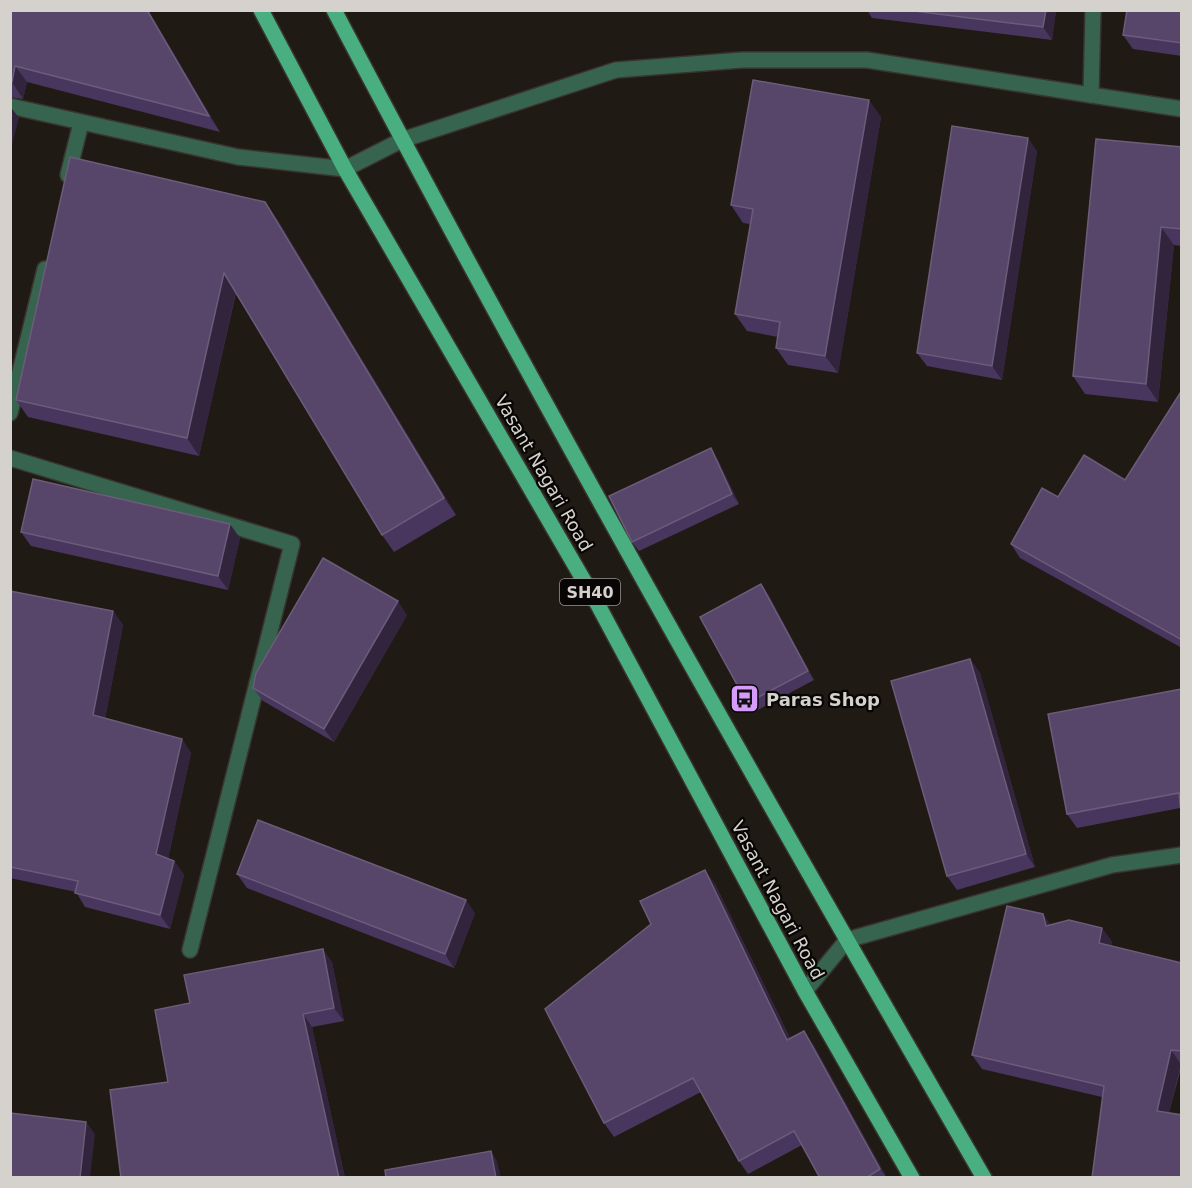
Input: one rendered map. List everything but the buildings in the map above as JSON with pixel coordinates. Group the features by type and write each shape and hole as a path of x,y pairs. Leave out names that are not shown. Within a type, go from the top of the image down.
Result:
{"main road":[{"name":"Vasant Nagari Road","path":"261,10 345,169 598,605 805,991 912,1178"},
{"name":"Vasant Nagari Road","path":"334,10 402,140 847,940 984,1178"}],"street":[{"path":"1091,95 1093,10"},
{"path":"10,106 238,157 345,169 402,140 616,70 742,60 867,60 1182,109"},
{"path":"64,192 81,123"},
{"path":"10,413 50,250"},
{"path":"10,458 292,544 190,950"},
{"path":"805,991 847,940 1112,865 1182,855"}],"place":[{"name":"Paras Shop","path":"745,699"}]}
